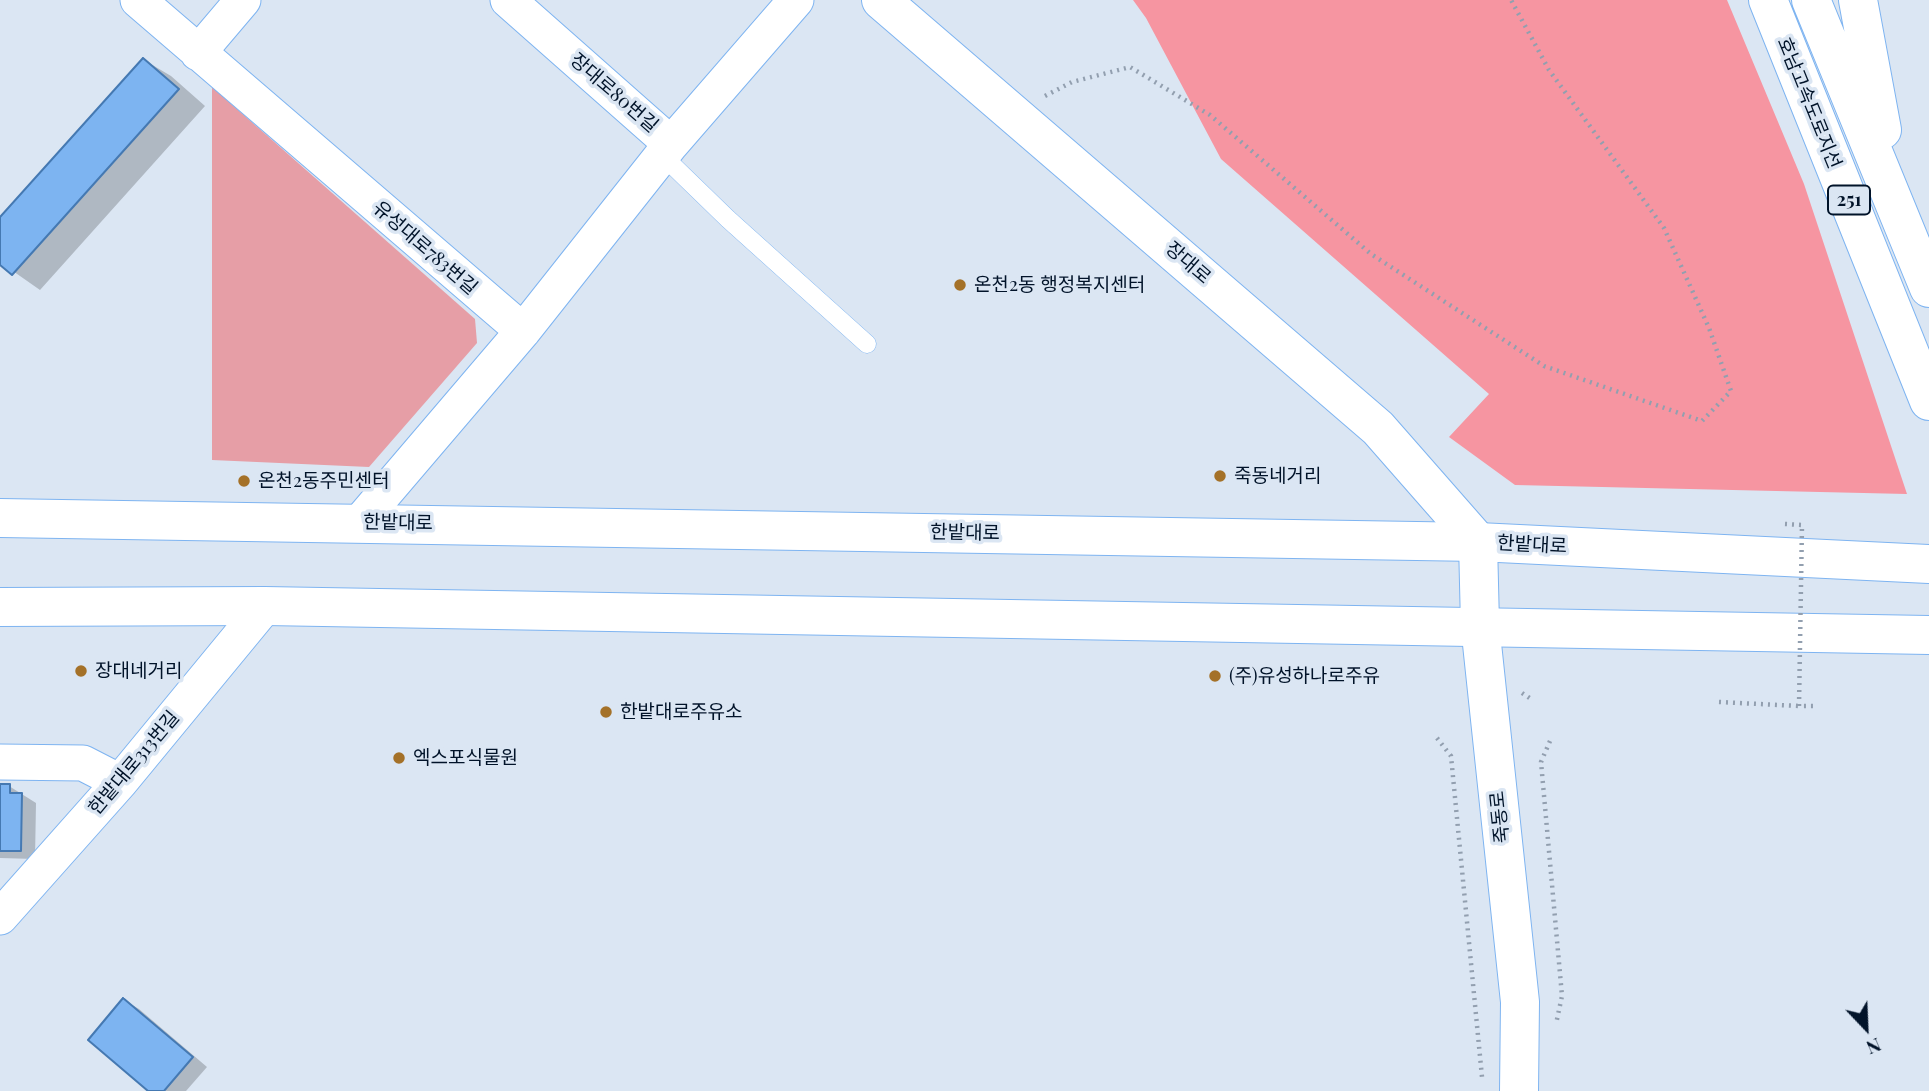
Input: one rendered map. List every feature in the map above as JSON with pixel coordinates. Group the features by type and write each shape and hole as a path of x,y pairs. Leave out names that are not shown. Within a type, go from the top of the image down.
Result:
{"main road":[{"name":"장대로","path":"881,0 1014,111 1378,428 1478,542"},
{"name":"호남고속도로지선","path":"1768,0 1929,401"},
{"name":"251","path":"1811,0 1929,288"},
{"path":"1858,0 1898,211"},
{"name":"한밭대로","path":"0,518 1478,542 1929,564"},
{"name":"죽동로","path":"1478,542 1480,625 1520,1002 1501,1088"},
{"path":"0,607 265,606 1480,625 1929,635"}],"street":[{"name":"유성대로783번길","path":"138,0 523,331"},
{"path":"198,53 243,0"},
{"name":"장대로80번길","path":"508,0 667,149 796,0"},
{"path":"360,522 523,331 667,149"},
{"name":"한밭대로313번길","path":"0,917 120,782 265,606"},
{"path":"0,762 83,763 120,782"}],"lane":[{"path":"667,149 728,219 867,344"}],"path":[{"path":"1014,111 1072,82 1130,67 1210,115 1371,254 1544,366 1702,421 1731,391 1709,328 1664,228 1549,70 1511,0"},
{"path":"1785,524 1802,525 1799,706"},
{"path":"1719,702 1815,706"},
{"path":"1437,738 1451,756 1472,947 1501,1088"},
{"path":"1550,741 1541,762 1562,996 1555,1029"}],"shaded area":[{"path":"1133,0 1727,0 1804,184 1907,494 1515,485 1449,437 1489,394 1221,159 1146,18"},
{"path":"212,87 475,319 477,343 369,467 212,460"}],"building":[{"path":"143,58 179,89 12,275 0,265 0,217"},
{"path":"0,784 10,784 10,793 22,793 21,851 0,851"},
{"path":"123,998 193,1057 164,1091 148,1091 88,1040"}],"place":[{"name":"온천2동 행정복지센터","path":"960,285"},
{"name":"죽동네거리","path":"1220,476"},
{"name":"온천2동주민센터","path":"244,481"},
{"name":"장대네거리","path":"81,671"},
{"name":"(주)유성하나로주유","path":"1215,676"},
{"name":"한밭대로주유소","path":"606,712"},
{"name":"엑스포식물원","path":"399,758"}]}
